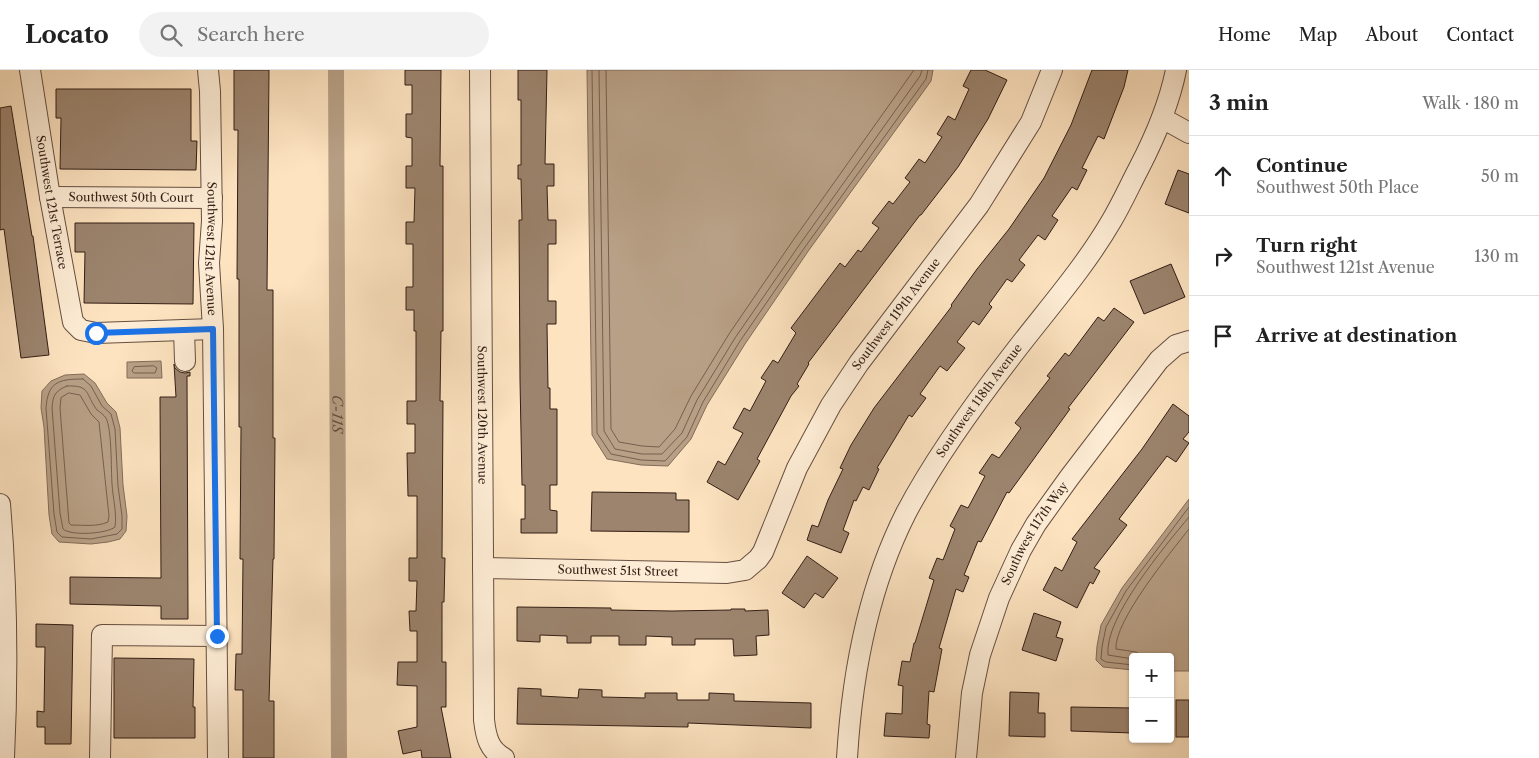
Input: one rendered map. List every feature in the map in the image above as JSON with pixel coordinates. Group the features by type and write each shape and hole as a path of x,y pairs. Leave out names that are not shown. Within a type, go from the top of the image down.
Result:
{"street":[{"name":"Southwest 121st Terrace","path":"30,70 72,319 81,330 96,333 184,330"},
{"name":"Southwest 121st Avenue","path":"208,70 212,198 209,263 213,329 218,758"},
{"name":"Southwest 120th Avenue","path":"480,70 484,720 487,739 502,756"},
{"name":"Southwest 119th Avenue","path":"752,565 763,552 797,468 831,405 859,363 984,198 1031,122 1052,70"},
{"name":"Southwest 118th Avenue","path":"847,758 855,678 864,634 889,553 906,514 955,433 1071,280 1112,221 1162,118 1176,70"},
{"path":"1162,118 1189,133"},
{"name":"Southwest 50th Court","path":"50,197 212,198"},
{"path":"185,360 184,330 213,329"},
{"name":"Southwest 117th Way","path":"966,758 972,693 980,655 999,598 1021,550 1036,524 1158,360 1183,343"},
{"path":"0,504 6,625 4,758"},
{"name":"Southwest 51st Street","path":"483,568 727,573 744,570 752,565"},
{"path":"100,758 102,635 217,636"}],"water":[{"path":"587,70 933,70 931,81 809,250 745,344 707,405 691,439 668,466 641,465 607,459 592,435"},
{"path":"161,361 162,378 127,378 127,362"},
{"path":"84,374 95,383 107,403 116,412 120,428 123,485 127,516 126,531 120,539 91,544 59,542 52,534 41,408 42,391 51,381 65,375"},
{"path":"1189,499 1189,671 1174,671 1174,653 1129,653 1129,670 1103,667 1096,660 1101,625 1122,588"}],"building":[{"path":"234,70 269,70 267,290 273,290 273,438 275,438 274,559 269,701 274,701 274,758 243,758 243,690 235,690 236,654 242,654 243,559 240,559 241,427 239,427 239,279 237,279 238,130 234,130"},
{"path":"405,70 441,70 440,166 443,166 443,331 441,331 440,401 443,401 442,558 445,558 444,602 442,602 442,662 446,662 446,707 441,707 451,758 422,758 421,750 403,754 398,731 417,727 417,686 397,685 398,662 417,662 417,631 410,631 409,611 416,611 417,581 409,581 409,558 417,558 417,496 408,496 407,453 415,453 415,424 407,424 407,401 416,401 416,331 414,331 414,310 406,310 406,287 413,287 413,244 406,244 406,222 414,222 415,188 406,188 406,166 412,166 412,138 406,137 406,114 412,114 412,85 405,85"},
{"path":"518,70 547,70 545,164 554,164 554,186 547,186 548,220 556,220 556,244 548,244 548,301 556,301 556,324 547,324 548,388 550,388 550,409 557,409 557,485 550,485 550,510 557,511 557,533 521,533 521,519 525,519 525,485 522,485 520,380 519,220 522,220 521,179 518,179 518,165 521,165 521,100 518,100"},
{"path":"971,70 985,70 1007,80 988,119 958,167 808,363 797,384 799,386 791,396 757,459 760,461 738,500 707,482 718,461 725,465 743,433 733,428 744,408 750,411 766,381 761,378 773,360 778,363 796,333 791,328 840,263 845,267 858,250 861,252 879,228 872,223 889,201 893,204 910,182 905,178 919,159 925,163 942,137 937,134 948,116 955,120 969,89 963,86"},
{"path":"1092,70 1128,70 1124,87 1104,139 1098,136 1082,168 1087,170 1077,190 1072,187 1052,216 1058,220 1045,240 1038,235 1019,260 1025,265 1012,282 1007,279 989,304 992,307 979,325 973,321 957,342 965,348 947,371 940,366 920,394 926,398 912,417 909,415 877,468 879,469 869,490 863,487 856,501 854,500 843,530 849,533 841,553 807,540 812,525 818,527 828,500 843,469 840,468 851,445 874,408 1009,229 1044,178 1071,125"},
{"path":"56,89 191,89 191,141 197,141 196,170 60,169 61,118 56,118"},
{"path":"11,106 33,236 49,355 21,358 4,229 0,230 0,108"},
{"path":"1178,170 1189,174 1189,213 1165,204"},
{"path":"75,223 194,223 193,304 84,303 85,252 75,252"},
{"path":"1171,264 1185,297 1144,314 1130,281"},
{"path":"1114,308 1134,322 1068,408 1070,409 1009,493 1007,492 981,542 978,541 964,575 969,577 963,592 956,589 939,648 942,649 934,692 929,691 927,724 930,725 929,738 884,736 886,713 902,714 903,686 898,685 902,661 910,662 934,580 929,578 937,558 943,560 955,529 950,526 961,505 968,508 985,476 979,473 992,454 999,458 1021,428 1015,423 1050,378 1047,376 1065,353 1069,356 1098,317 1104,321"},
{"path":"174,364 175,368 180,372 190,372 190,376 187,376 188,619 161,619 161,606 70,604 70,577 161,578 160,397 176,397"},
{"path":"1173,404 1189,416 1189,432 1183,439 1189,443 1176,462 1167,456 1119,519 1127,525 1094,568 1100,571 1093,584 1090,582 1077,608 1043,590 1055,567 1062,571 1077,542 1072,539 1142,449"},
{"path":"592,492 676,493 676,500 689,500 689,532 591,531"},
{"path":"807,556 838,578 823,598 815,593 804,608 782,593"},
{"path":"517,607 672,611 768,610 769,635 756,636 757,655 734,656 733,639 695,639 695,645 672,645 672,637 646,636 646,645 619,645 619,636 591,636 591,643 567,643 567,636 540,635 540,642 517,641"},
{"path":"1034,613 1061,622 1056,637 1063,639 1056,661 1022,650"},
{"path":"36,624 73,625 71,744 45,744 45,727 37,727 37,711 44,712 45,647 36,647"},
{"path":"114,658 194,659 193,707 195,707 195,738 114,738"},
{"path":"518,688 541,689 541,696 578,698 579,689 602,690 602,697 645,698 645,693 677,693 677,700 709,700 709,693 734,694 734,701 811,703 811,728 688,723 688,727 517,724"},
{"path":"1010,692 1039,693 1038,713 1045,713 1045,737 1009,736"},
{"path":"1176,700 1189,700 1189,737 1176,737"},
{"path":"1071,707 1129,708 1129,733 1071,731"}],"waterway":[{"name":"C-11S","path":"336,70 339,758"}],"route":[{"path":"96,333 213,329 217,636"}]}
